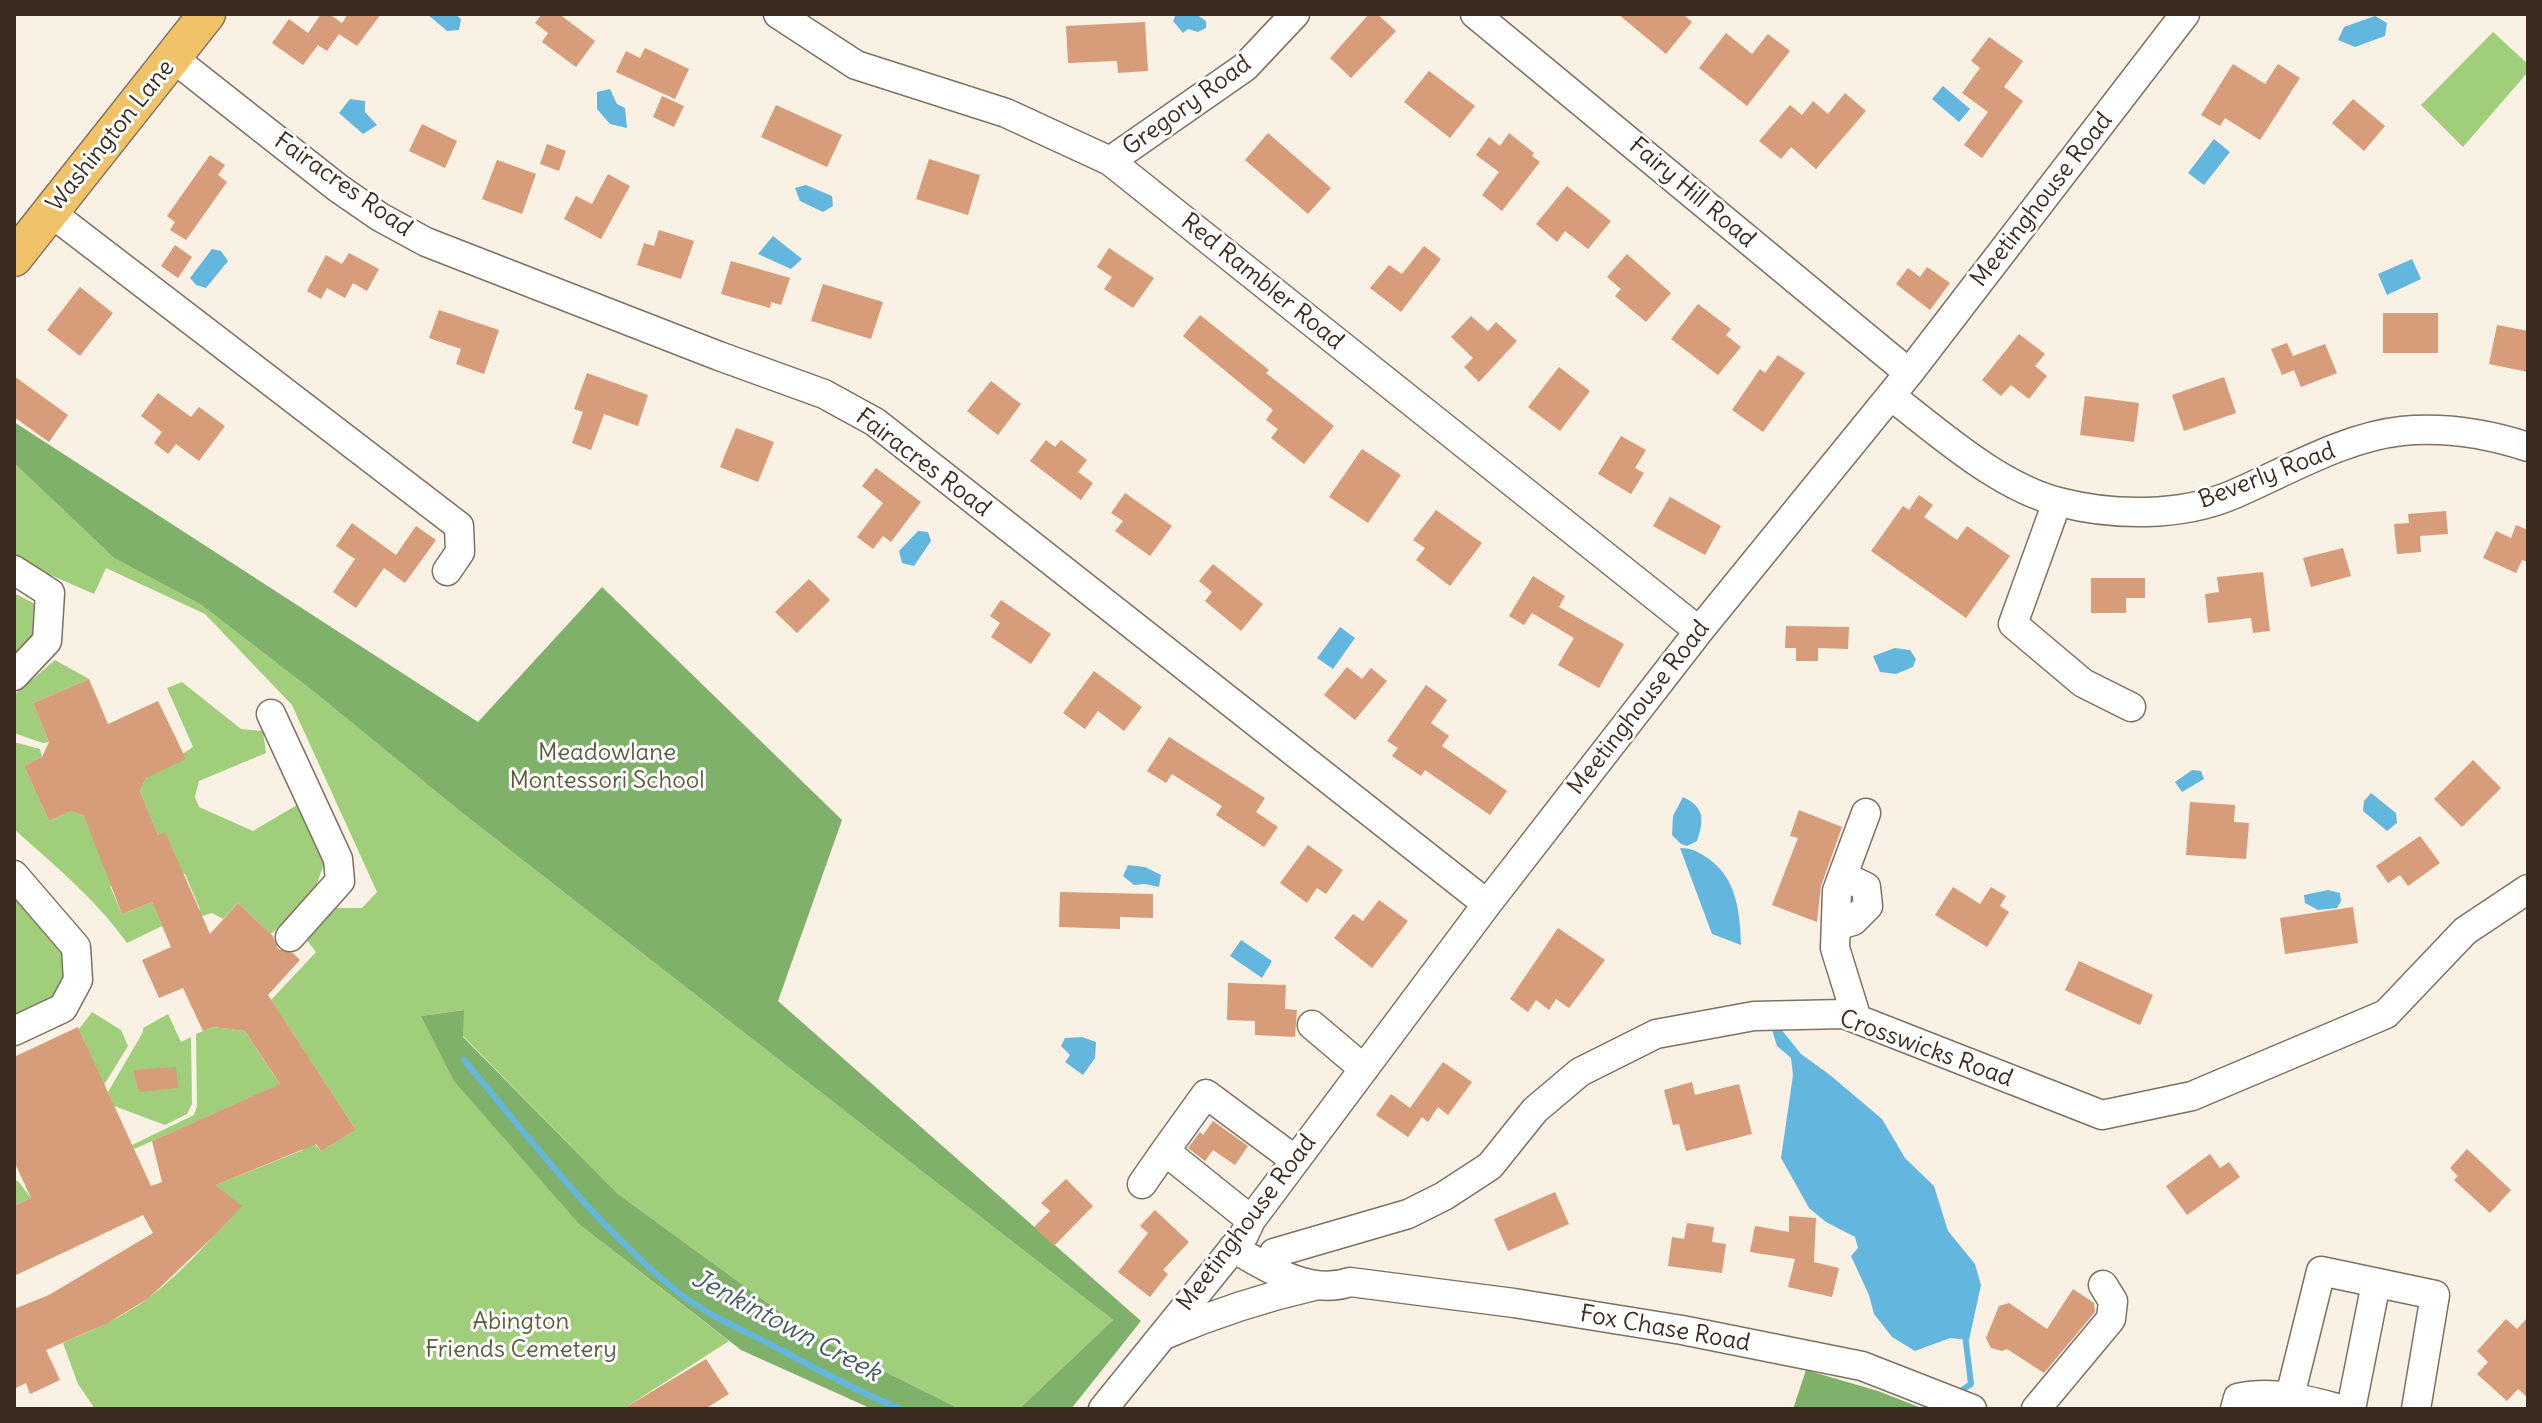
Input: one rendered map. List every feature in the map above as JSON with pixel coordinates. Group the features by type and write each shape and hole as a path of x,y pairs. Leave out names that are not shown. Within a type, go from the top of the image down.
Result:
{"main road":[{"name":"Washington Lane","path":"14,258 207,14"}],"street":[{"name":"Red Rambler Road","path":"778,14 856,65 1006,113 1110,161 1699,631"},
{"name":"Gregory Road","path":"1110,161 1245,67 1295,14"},
{"name":"Fairy Hill Road","path":"1475,14 1909,373"},
{"name":"Meetinghouse Road","path":"1103,1409 1242,1234 1487,904 1699,631 1891,396 2185,14"},
{"name":"Fairacres Road","path":"173,58 338,188 380,217 426,242 824,394 875,422 1487,904"},
{"path":"50,212 459,526 460,552 447,571"},
{"name":"Beverly Road","path":"1891,396 1982,464 2015,484 2057,502 2121,512 2161,511 2229,496 2305,461 2351,444 2401,431 2495,436 2528,447"},
{"path":"2057,502 2013,624 2083,683 2131,707"},
{"path":"14,570 50,593 47,641 14,676"},
{"path":"271,714 338,859 340,881 290,937"},
{"path":"1857,1019 1835,948 1836,926 1853,921 1868,906 1866,887 1843,876 1866,813"},
{"path":"14,875 76,947 78,980 63,1008 14,1031"},
{"name":"Crosswicks Road","path":"1287,1250 1408,1214 1444,1196 1490,1166 1535,1110 1580,1072 1656,1034 1754,1016 1844,1014 2102,1115 2192,1096 2386,1014 2465,931 2528,889"},
{"path":"1312,1025 1364,1069"},
{"path":"1142,1184 1206,1094 1295,1160"},
{"path":"1165,1151 1242,1234"},
{"name":"Fox Chase Road","path":"1242,1234 1287,1250 1304,1267 1335,1271 1350,1282"},
{"name":"Fox Chase Road","path":"1242,1234 1289,1278 1335,1287 1350,1282 1514,1303 1682,1330 1862,1366 1972,1409"},
{"path":"2290,1396 2321,1271 2435,1295 2416,1409"},
{"path":"2351,1409 2376,1283"},
{"name":"Fox Chase Road","path":"1159,1337 1243,1304 1319,1285"},
{"path":"2036,1409 2111,1319 2113,1301 2103,1285"},
{"path":"2235,1409 2238,1398 2257,1394 2290,1396 2341,1409"}],"green space":[{"path":"2493,32 2528,64 2528,72 2463,147 2421,105"},
{"name":"Meadowlane Montessori School","path":"14,422 478,722 602,587 842,820 778,1001 1141,1321 1071,1409 1019,1409 1113,1320 461,812 200,604 114,558 14,463"},
{"name":"Abington Friends Cemetery","path":"14,463 114,558 200,604 461,812 1113,1320 1019,1409 960,1409 813,1336 618,1194 463,1036 463,1010 422,1016 580,1225 729,1341 623,1409 95,1409 78,1384 63,1343 108,1323 140,1304 186,1265 241,1206 216,1185 303,1150 293,1119 321,1151 356,1130 271,1000 316,952 306,939 335,908 362,908 377,892 292,705 205,614 106,568 94,594 14,559"},
{"path":"14,593 39,606 37,633 14,662"},
{"path":"55,660 89,679 33,703 49,742 43,743 14,733 14,695"},
{"path":"182,682 241,729 263,731 266,753 199,781 195,797 199,807 253,831 302,802 328,852 307,912 285,921 271,934 238,903 223,919 212,913 199,917 197,911 200,909 185,874 175,877 176,858 165,833 158,835 140,791 146,778 193,747 167,688"},
{"path":"14,742 40,749 42,757 24,766 49,821 71,811 84,816 104,863 138,874 110,886 122,914 152,902 162,926 127,943 88,897 14,829"},
{"path":"14,895 58,941 66,958 66,976 50,1002 14,1018"},
{"path":"464,1010 463,1037 618,1194 813,1336 960,1409 872,1409 741,1350 580,1225 454,1081 421,1016"},
{"path":"92,1012 121,1030 128,1046 104,1085 79,1029"},
{"path":"168,1014 181,1042 191,1037 192,1104 187,1114 165,1125 114,1106 108,1092 143,1028"},
{"path":"213,1027 245,1031 285,1092 274,1087 134,1149 132,1145 194,1115 197,1106 196,1034"},
{"path":"14,1180 31,1198 14,1206"},
{"path":"1806,1370 1878,1391 1924,1409 1793,1409"}],"water":[{"path":"427,14 455,14 461,19 459,30 447,31"},
{"path":"1176,14 1196,14 1206,21 1206,28 1198,32 1188,29 1183,33 1173,21"},
{"path":"2375,16 2387,23 2385,36 2355,47 2338,40 2344,27"},
{"path":"1943,86 1970,109 1959,122 1932,99"},
{"path":"610,89 617,104 625,108 627,128 610,124 597,109 597,92"},
{"path":"350,99 365,101 365,112 377,125 363,134 339,113"},
{"path":"2214,139 2230,152 2204,185 2188,173"},
{"path":"806,185 832,196 833,206 823,212 800,201 795,188"},
{"path":"773,236 802,259 791,269 758,254"},
{"path":"212,249 221,251 228,261 206,288 196,285 190,278"},
{"path":"2412,259 2421,279 2387,295 2378,274"},
{"path":"918,531 928,532 931,541 914,566 902,563 899,551"},
{"path":"1340,627 1355,638 1333,669 1317,658"},
{"path":"1895,648 1910,650 1916,659 1913,667 1896,674 1880,672 1873,656"},
{"path":"2192,770 2201,771 2204,779 2182,792 2175,782"},
{"path":"2371,793 2396,813 2397,823 2387,831 2363,811 2364,801"},
{"path":"1683,797 1695,805 1701,815 1697,841 1687,846 1672,835 1673,816"},
{"path":"1680,848 1702,854 1726,876 1738,909 1741,945 1712,934"},
{"path":"1128,865 1145,867 1161,875 1159,887 1134,885 1123,876"},
{"path":"2328,890 2340,893 2341,901 2337,908 2318,910 2305,903 2304,895"},
{"path":"1241,940 1272,961 1262,978 1230,956"},
{"path":"1781,1029 1801,1054 1882,1119 1905,1158 1934,1186 1948,1231 1975,1264 1981,1285 1969,1340 1950,1338 1915,1351 1892,1337 1874,1314 1851,1256 1858,1248 1855,1237 1826,1222 1809,1208 1781,1158 1793,1075 1791,1058 1777,1046 1772,1030"},
{"path":"1082,1037 1096,1042 1095,1058 1083,1075 1065,1062 1070,1055 1061,1046 1065,1038"}],"building":[{"path":"321,14 329,14 342,23 348,14 381,14 357,46 339,34 327,51 318,45 303,65 272,43 289,19 308,33"},
{"path":"542,14 559,14 595,41 576,67 542,42 548,33 535,23"},
{"path":"1369,14 1377,14 1396,31 1351,78 1330,58"},
{"path":"1618,14 1683,14 1692,22 1666,54"},
{"path":"1145,22 1148,71 1118,73 1117,61 1068,63 1066,26"},
{"path":"1726,33 1752,54 1768,34 1790,51 1747,106 1699,68"},
{"path":"1989,37 2023,61 2004,87 2023,101 1982,158 1964,145 1988,112 1962,93 1980,68 1971,61"},
{"path":"645,48 689,69 675,99 616,72 626,51 640,58"},
{"path":"2233,64 2265,84 2278,64 2300,78 2260,140 2225,118 2220,126 2201,115"},
{"path":"1429,71 1475,106 1450,138 1404,102"},
{"path":"1845,93 1866,111 1816,169 1791,147 1781,159 1759,141 1790,105 1802,115 1813,101 1828,114"},
{"path":"662,96 684,106 674,127 653,117"},
{"path":"2353,99 2385,126 2364,151 2332,123"},
{"path":"776,105 842,135 827,167 761,137"},
{"path":"422,124 457,141 445,168 409,151"},
{"path":"1268,133 1331,188 1308,214 1245,160"},
{"path":"1509,133 1534,153 1532,156 1540,162 1502,211 1482,195 1499,172 1476,155 1489,137 1500,146"},
{"path":"547,144 566,151 559,171 540,164"},
{"path":"210,155 225,165 218,175 227,182 186,240 170,230 175,222 167,216"},
{"path":"929,159 980,175 968,215 916,199"},
{"path":"497,160 536,174 522,214 482,199"},
{"path":"608,174 630,186 601,239 564,219 576,196 592,204"},
{"path":"1567,186 1611,221 1588,249 1565,231 1557,242 1536,224"},
{"path":"659,230 694,241 681,279 637,265 644,243 654,246"},
{"path":"175,245 192,257 178,278 161,266"},
{"path":"1424,246 1441,259 1401,312 1370,288 1389,265 1402,274"},
{"path":"1109,248 1154,278 1133,308 1104,289 1112,277 1097,267"},
{"path":"349,253 379,269 367,291 353,283 345,298 327,288 321,299 307,291 326,255 342,264"},
{"path":"1627,254 1671,293 1646,322 1615,296 1621,289 1607,277"},
{"path":"731,261 790,278 781,305 771,302 770,308 721,294"},
{"path":"1927,267 1950,283 1930,310 1896,284 1908,268 1920,277"},
{"path":"823,284 883,302 871,339 811,321"},
{"path":"80,287 113,313 80,356 47,330"},
{"path":"1698,304 1731,329 1726,335 1741,347 1718,375 1671,339"},
{"path":"439,310 499,330 484,374 456,364 461,349 429,338"},
{"path":"2383,313 2438,313 2438,353 2383,353"},
{"path":"1200,315 1269,370 1266,373 1334,426 1304,464 1271,438 1278,429 1266,420 1273,410 1183,336"},
{"path":"1471,316 1488,331 1496,322 1517,341 1479,382 1464,367 1473,358 1451,337"},
{"path":"2497,325 2528,331 2528,372 2489,364"},
{"path":"2019,334 2045,354 2035,366 2047,376 2029,399 2011,385 2001,396 1982,380"},
{"path":"2287,343 2293,356 2325,344 2337,373 2301,387 2294,370 2282,375 2271,349"},
{"path":"1778,355 1805,373 1763,432 1732,410 1760,369 1765,373"},
{"path":"1559,367 1590,391 1560,431 1528,407"},
{"path":"587,373 648,395 638,426 604,414 591,450 572,443 583,412 574,409"},
{"path":"14,376 68,415 49,442 14,417"},
{"path":"2224,377 2236,413 2184,431 2172,395"},
{"path":"991,381 1021,404 998,435 967,411"},
{"path":"158,393 191,417 199,407 225,426 199,461 176,444 168,454 154,443 162,432 141,416"},
{"path":"2085,396 2139,403 2134,442 2080,435"},
{"path":"736,428 774,442 758,482 720,467"},
{"path":"1621,436 1646,450 1635,468 1644,473 1631,494 1598,474"},
{"path":"1046,440 1055,447 1061,440 1087,460 1078,472 1093,483 1081,500 1030,461"},
{"path":"1362,449 1401,475 1368,523 1329,497"},
{"path":"876,468 921,502 891,542 883,536 873,549 857,537 883,503 862,486"},
{"path":"1125,493 1172,526 1150,556 1115,531 1123,521 1111,513"},
{"path":"1919,495 1933,505 1924,517 1957,540 1967,526 2010,556 1966,618 1871,551 1903,506 1909,510"},
{"path":"1670,497 1721,526 1705,555 1653,526"},
{"path":"1436,510 1482,543 1450,586 1416,560 1425,548 1413,540"},
{"path":"2446,511 2448,534 2420,536 2421,552 2397,554 2394,524 2409,523 2408,514"},
{"path":"352,523 396,555 416,526 436,540 405,583 384,568 356,608 333,592 355,559 336,546"},
{"path":"2516,525 2528,530 2528,562 2522,560 2516,573 2483,558 2496,531 2511,538"},
{"path":"2343,548 2351,576 2311,587 2303,558"},
{"path":"1213,564 1263,604 1241,631 1205,601 1212,592 1199,581"},
{"path":"2263,572 2270,631 2253,633 2251,618 2208,623 2205,594 2219,592 2217,577"},
{"path":"1533,576 1565,596 1559,607 1624,644 1599,688 1558,665 1574,638 1532,613 1524,625 1509,616"},
{"path":"2091,578 2145,578 2145,598 2126,598 2126,613 2091,613"},
{"path":"809,579 830,600 797,633 775,612"},
{"path":"1001,600 1051,634 1031,664 991,637 1000,623 990,616"},
{"path":"1786,626 1849,627 1848,649 1818,648 1818,661 1796,661 1796,648 1785,648"},
{"path":"1347,667 1362,679 1371,668 1387,681 1355,720 1324,695"},
{"path":"1094,671 1142,707 1124,731 1098,711 1085,729 1063,713"},
{"path":"89,679 108,724 158,701 186,759 146,778 140,791 158,835 165,832 210,934 238,903 273,936 278,949 293,953 300,960 268,995 356,1130 321,1151 316,1144 216,1185 242,1206 149,1298 108,1323 46,1350 60,1380 30,1394 26,1383 14,1389 14,1309 49,1295 153,1233 143,1215 14,1276 14,1206 31,1198 14,1161 14,1057 78,1027 151,1186 162,1182 152,1141 280,1084 245,1031 213,1027 203,1031 183,988 159,998 142,960 171,947 152,902 122,914 84,816 71,811 49,821 24,766 42,757 49,742 33,703"},
{"path":"1426,685 1447,700 1431,723 1449,736 1442,746 1507,791 1490,815 1425,770 1421,776 1392,756 1398,748 1387,741"},
{"path":"1169,737 1265,798 1256,812 1278,827 1264,847 1216,815 1222,806 1172,774 1166,783 1147,771"},
{"path":"2473,760 2501,788 2462,827 2434,799"},
{"path":"2190,802 2235,805 2234,822 2249,823 2246,859 2186,855"},
{"path":"1799,810 1842,827 1821,886 1817,922 1772,905 1798,838 1790,836"},
{"path":"2420,836 2440,863 2408,886 2400,875 2388,883 2376,866"},
{"path":"1308,845 1343,870 1326,894 1317,888 1307,903 1280,883"},
{"path":"1953,887 1980,904 1991,887 2006,896 2000,906 2009,912 1987,947 1935,915"},
{"path":"1060,892 1153,894 1153,918 1120,917 1120,929 1059,927"},
{"path":"1379,900 1408,921 1372,968 1334,938 1353,914 1363,921"},
{"path":"2353,907 2358,943 2285,954 2280,918"},
{"path":"1558,928 1605,960 1569,1008 1556,999 1549,1010 1536,1000 1528,1012 1510,999"},
{"path":"2079,961 2153,995 2140,1025 2065,990"},
{"path":"1228,983 1286,985 1285,1009 1297,1010 1295,1037 1255,1035 1255,1021 1227,1020"},
{"path":"1443,1062 1472,1082 1448,1115 1438,1107 1428,1122 1422,1117 1408,1137 1376,1115 1391,1094 1410,1108"},
{"path":"176,1067 178,1088 139,1092 133,1070"},
{"path":"1692,1082 1695,1095 1739,1084 1752,1134 1686,1151 1679,1124 1673,1125 1664,1090"},
{"path":"1213,1121 1248,1146 1235,1165 1213,1150 1205,1161 1188,1148"},
{"path":"2467,1149 2511,1190 2490,1213 2454,1180 2458,1176 2450,1168"},
{"path":"2210,1154 2220,1168 2229,1162 2240,1177 2187,1215 2166,1186"},
{"path":"1066,1179 1093,1206 1054,1246 1034,1227 1050,1211 1041,1203"},
{"path":"1555,1192 1569,1224 1508,1251 1494,1219"},
{"path":"1155,1210 1189,1242 1163,1270 1168,1274 1150,1297 1118,1272 1148,1233 1140,1226"},
{"path":"1789,1216 1816,1218 1814,1262 1839,1268 1832,1297 1788,1287 1795,1259 1750,1252 1755,1226 1789,1232"},
{"path":"1687,1223 1714,1227 1712,1242 1726,1244 1722,1273 1668,1266 1672,1237 1684,1239"},
{"path":"2073,1289 2094,1303 2095,1312 2044,1373 2007,1349 1991,1348 1986,1338 1999,1306 2009,1303 2047,1329"},
{"path":"2528,1317 2528,1398 2518,1389 2507,1401 2477,1374 2488,1362 2477,1351 2506,1319 2517,1329"},
{"path":"706,1359 729,1394 705,1409 623,1409"}],"waterway":[{"name":"Jenkintown Creek","path":"464,1060 592,1211 679,1293 726,1322 901,1409"},
{"path":"1958,1393 1971,1384 1965,1334"}]}
